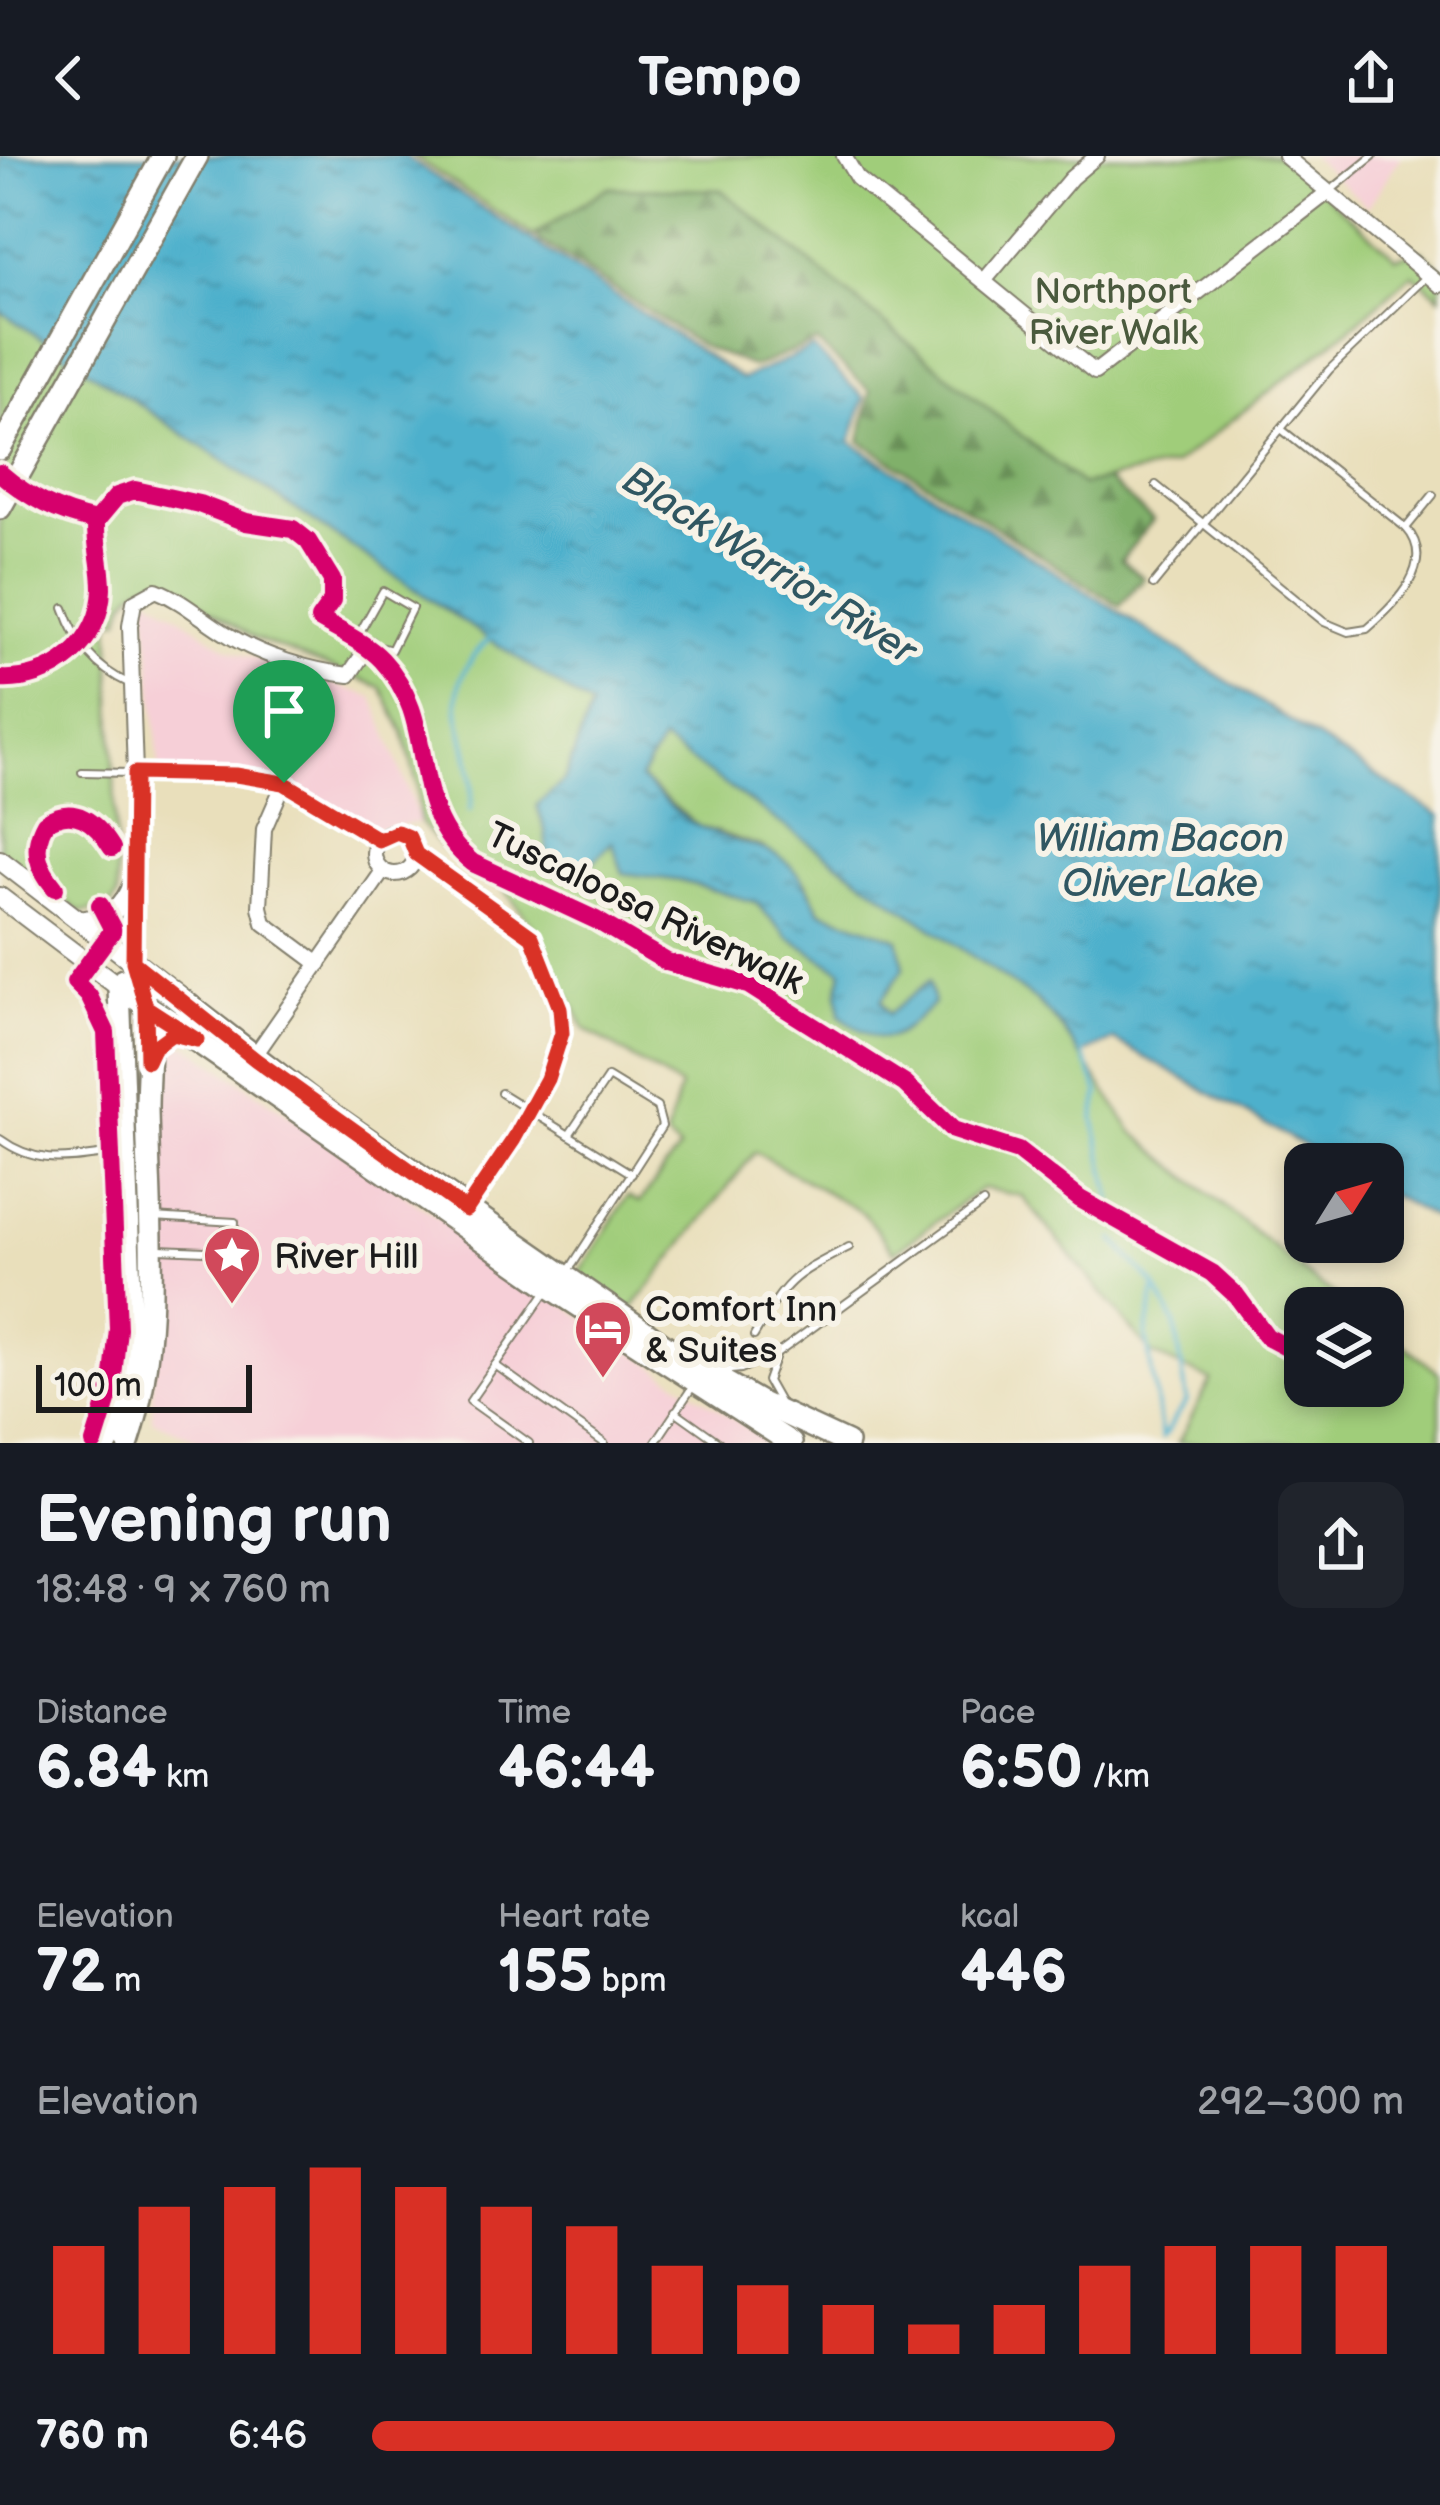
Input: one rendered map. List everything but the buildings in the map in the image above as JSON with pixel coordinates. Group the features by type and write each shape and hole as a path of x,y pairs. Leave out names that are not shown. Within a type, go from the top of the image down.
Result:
{"main road":[{"path":"0,449 164,156"},
{"path":"0,508 197,156"},
{"path":"0,860 254,1058 557,1281"},
{"path":"80,921 105,917 121,908 134,880"},
{"path":"0,897 146,1007 791,1443"},
{"path":"107,1443 123,1399 131,1318 119,987 133,962"},
{"path":"128,1443 138,1415 144,1369 149,1250 146,1007 133,962"},
{"path":"147,1061 153,1048 172,1034 197,1040"},
{"path":"700,1378 848,1443"}],"street":[{"path":"844,156 857,178 1095,372 1327,193"},
{"path":"984,281 1071,178 1097,156"},
{"path":"1285,156 1434,280"},
{"path":"133,962 135,773 130,626 134,602 156,590 177,598 230,637 328,673 349,675 370,644"},
{"path":"135,773 236,775 284,783 379,840"},
{"path":"284,783 264,829 260,907 264,923 319,964"},
{"path":"390,832 413,842 416,854 404,873 383,871 374,859 379,840 390,832"},
{"path":"416,854 520,925 536,944 560,1008 562,1033 552,1068 530,1112 466,1210"},
{"path":"254,1058 383,871"}],"lane":[{"path":"1327,193 1373,156"},
{"path":"1153,585 1329,370 1434,280"},
{"path":"1156,485 1324,622 1358,633 1373,625 1416,570 1419,549 1406,528 1281,429"},
{"path":"1406,528 1432,495"},
{"path":"383,591 412,608 391,650 370,644 359,632 383,591"},
{"path":"64,608 89,657 107,674 130,684"},
{"path":"284,783 298,749"},
{"path":"82,772 135,773"},
{"path":"529,1443 470,1401 662,1126 657,1107 608,1077 569,1135"},
{"path":"501,1093 632,1174"},
{"path":"0,1139 38,1160 125,1152"},
{"path":"655,1443 700,1378 741,1369 778,1353 983,1203"},
{"path":"149,1217 235,1222 229,1252 149,1250"},
{"path":"754,1336 785,1284 850,1247"},
{"path":"778,1353 767,1381 790,1417"},
{"path":"495,1365 604,1443"},
{"path":"675,1411 721,1443"}],"shaded area":[{"path":"1311,156 1401,156 1368,207"},
{"path":"145,593 230,650 373,697 420,822 371,830 270,787 160,781"},
{"path":"187,1045 770,1443 205,1443 152,1420 161,1072 165,1048"}],"green space":[{"name":"Northport River Walk","path":"413,156 1282,156 1396,257 1422,251 1440,267 1440,297 1412,274 1342,335 1174,465 1082,485 721,190 607,188 533,236"},
{"path":"607,188 721,190 1082,485 1107,480 1153,520 1121,560 1144,578 1120,606 860,441 870,391 816,342 754,367 703,347 533,236"},
{"path":"0,311 591,707 564,781 537,805 545,830 612,841 623,873 681,881 755,902 788,937 842,971 838,992 889,1014 881,1001 904,968 898,939 820,911 807,884 763,847 698,826 640,778 662,740 1037,1001 1063,1029 1133,1132 1284,1256 1284,1263 1293,1263 1323,1287 1284,1287 1284,1407 1404,1407 1404,1345 1440,1374 1440,1443 1178,1443 1211,1380 1152,1354 1022,1196 982,1188 894,1252 863,1213 755,1152 622,1322 571,1287 628,1196 640,1202 679,1149 666,1137 680,1087 585,1029 534,928 496,878 443,849 420,822 417,784 403,731 381,687 254,638 167,581 135,590 120,619 110,621 117,897 108,909 80,912 0,852"}],"water":[{"name":"William Bacon Oliver Lake","path":"0,156 404,156 742,379 813,348 864,398 851,442 1440,816 1440,1222 1404,1202 1404,1143 1299,1143 1114,1040 1080,1055 1037,1001 662,741 640,779 692,823 783,859 820,911 898,939 904,968 881,1001 889,1014 929,981 934,1004 898,1034 870,1035 840,1016 842,971 788,937 755,902 681,881 623,873 612,842 580,876 548,861 537,805 564,781 591,707 0,311"}],"waterway":[{"path":"470,810 472,785 457,702 470,661 489,639"},
{"path":"1082,1052 1099,1093 1094,1118 1112,1201"},
{"path":"1114,1240 1156,1287 1175,1324 1187,1401 1162,1438"},
{"path":"1155,1290 1146,1335 1162,1438"}],"cycle path":[{"path":"0,473 45,503 96,521 102,588 93,626 70,655 38,674 0,679"},
{"name":"Tuscaloosa Riverwalk","path":"96,521 117,496 135,490 199,504 246,522 293,529 308,541 332,580 332,601 319,619 376,654 401,685 412,711 437,817 451,841 473,863 596,920 667,962 748,985 905,1084 953,1130 1018,1151 1080,1199 1212,1273 1236,1295 1267,1337 1284,1346"},
{"path":"55,888 38,857 45,823 75,815 99,830 112,848"},
{"path":"94,1443 112,1385 118,1329 106,1032 89,996 75,982 113,930 100,905"}],"place":[{"name":"River Hill","path":"232,1306"},
{"name":"Comfort Inn & Suites","path":"603,1380"}],"route":[{"path":"284,783 236,775 135,773 133,962 146,1007 147,1061 153,1048 172,1034 197,1040 146,1007 133,962 256,1060 466,1210 514,1139 557,1056 560,1008 536,944 520,925 416,854 409,837 390,832 379,840 284,783"}],"water label":[{"name":"Black Warrior River","path":"770,564"}]}
